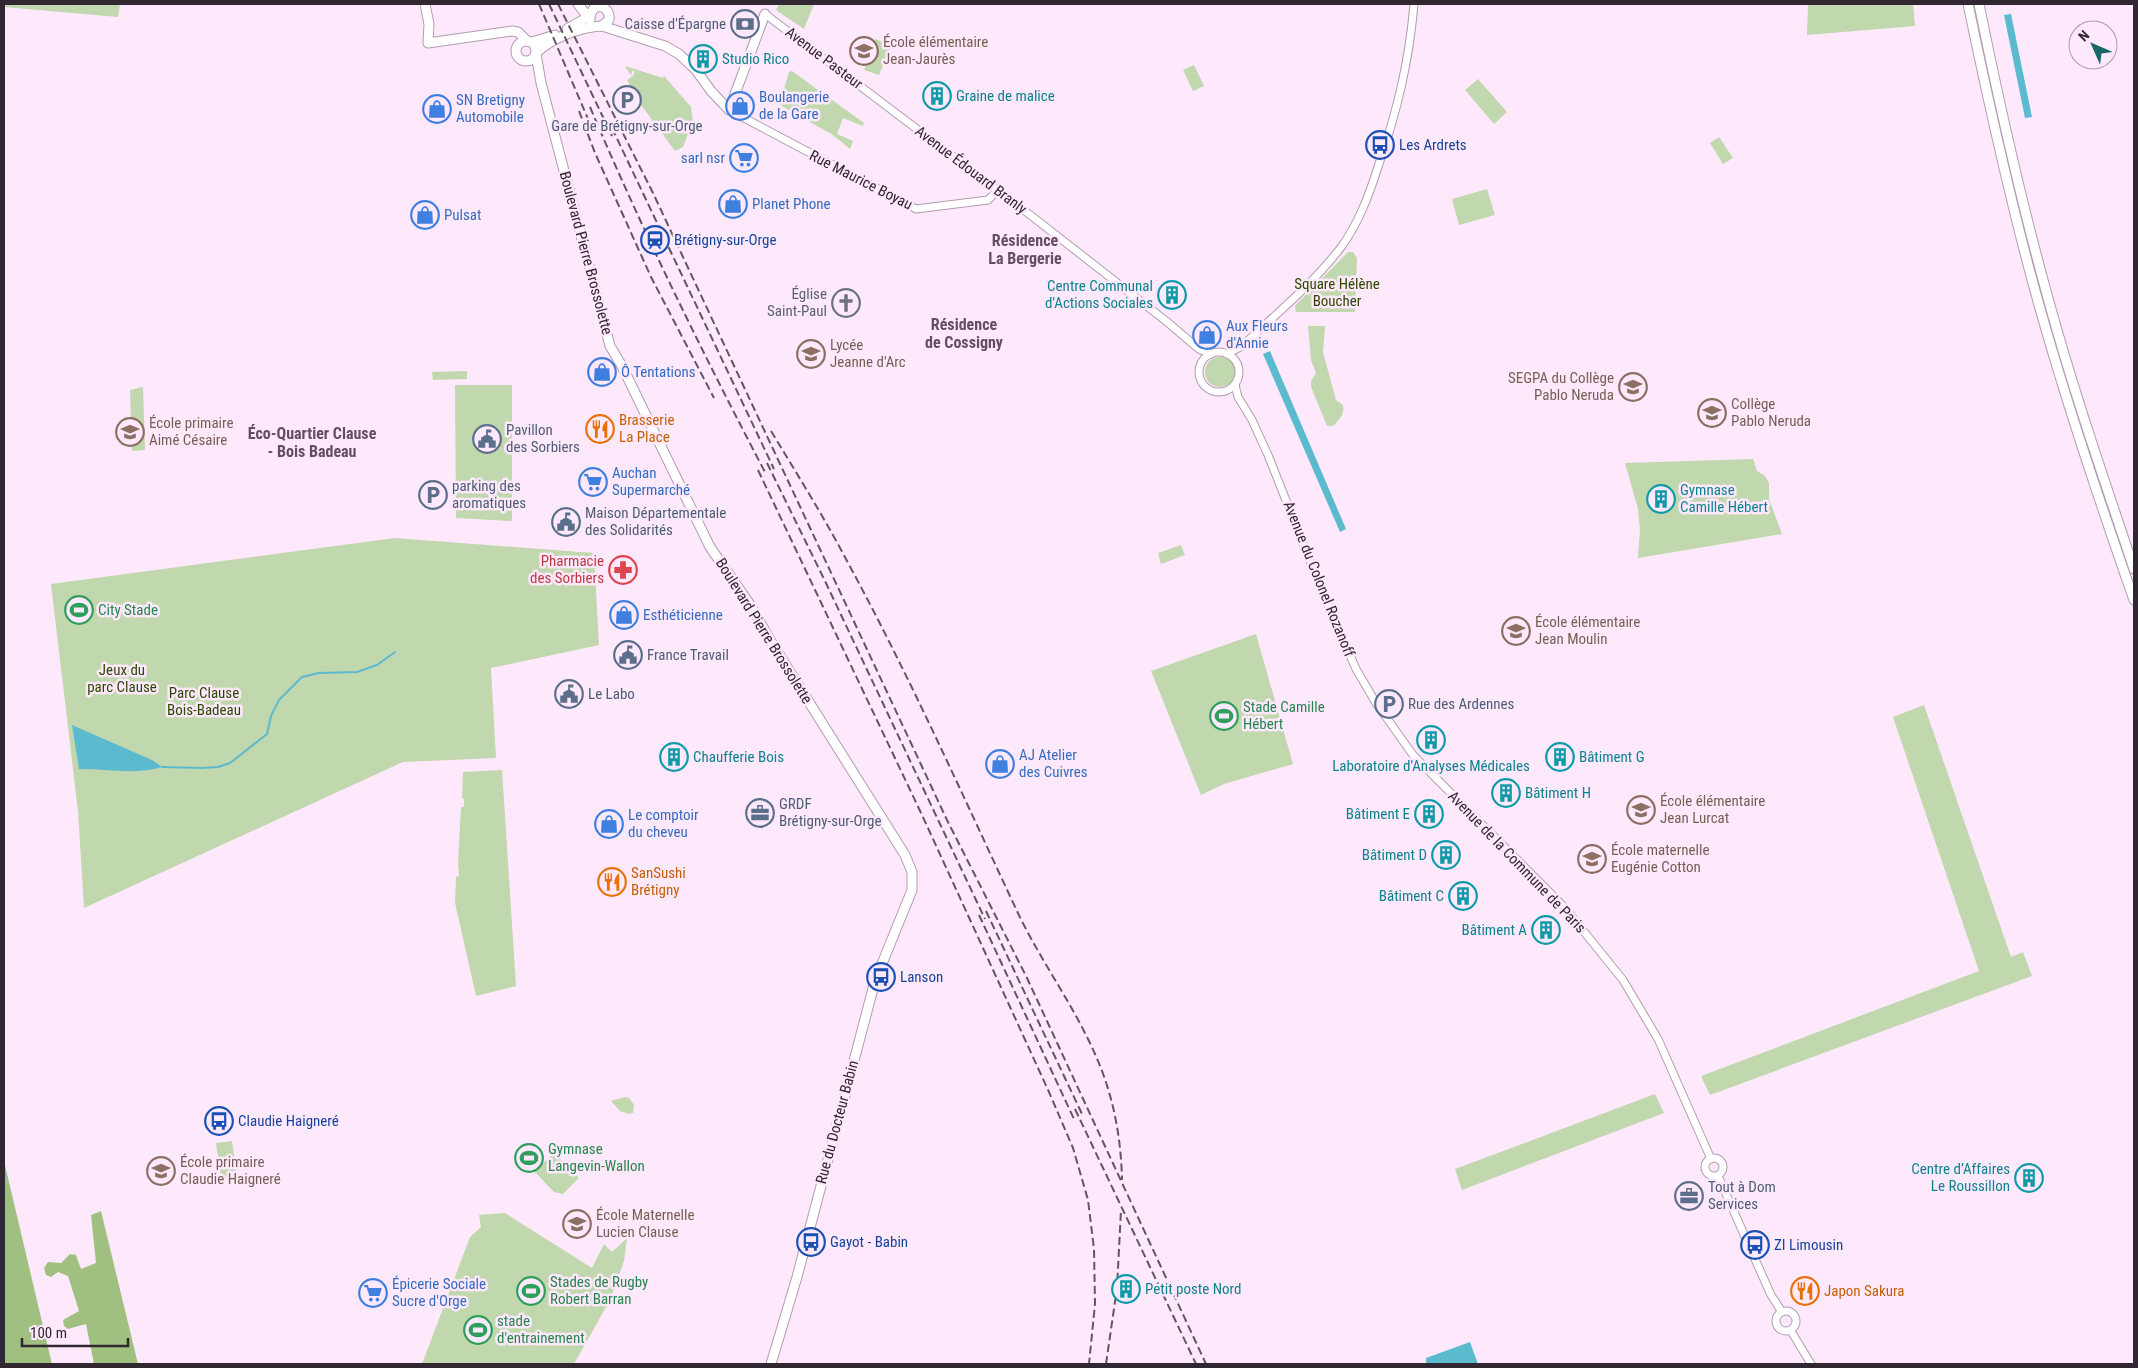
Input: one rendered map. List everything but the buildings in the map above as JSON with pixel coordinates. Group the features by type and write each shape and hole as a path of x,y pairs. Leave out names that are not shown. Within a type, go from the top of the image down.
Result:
{"main road":[{"path":"425,4 429,24 428,43 512,31 518,32 536,47 536,54"},
{"path":"578,4 584,12 591,13"},
{"path":"582,4 599,25 665,46 679,54 696,70 711,91 729,110 765,14"},
{"path":"1968,4 1994,129 2039,304 2083,450 2134,600"},
{"path":"1979,4 2004,124 2048,298 2075,392 2134,569"},
{"path":"601,6 608,11 609,20 599,25 551,43 527,61 518,56 518,46 548,38 601,6"},
{"name":"Boulevard Pierre Brossolette","path":"536,54 541,83 610,346 710,547 751,606 770,640 905,855 912,872 912,884"},
{"name":"Rue du Docteur Babin","path":"771,1364 797,1277 875,981 891,938 910,898 912,884"}],"street":[{"path":"1227,354 1242,346 1320,272 1352,231 1367,200 1395,116 1407,64 1414,4"},
{"name":"Avenue Pasteur","path":"765,14 883,102"},
{"name":"Avenue Édouard Branly","path":"883,102 1166,321 1199,349 1211,354"},
{"name":"Rue Maurice Boyau","path":"729,110 916,209 988,200 998,190"},
{"path":"1227,391 1235,385 1239,374 1237,362 1242,346"},
{"name":"Avenue Édouard Branly","path":"1199,349 1203,360"},
{"path":"1237,362 1227,354 1218,352 1211,354 1203,360 1199,375 1205,387 1215,392 1227,391 1238,396"},
{"name":"Avenue du Colonel Rozanoff","path":"1235,385 1238,396 1261,438 1322,591 1356,669 1388,722 1413,755"},
{"name":"Avenue de la Commune de Paris","path":"1413,755 1564,907 1623,980 1658,1039 1711,1159"},
{"path":"1711,1159 1718,1159 1723,1164 1722,1172 1718,1176 1712,1177 1706,1171 1706,1162 1711,1159"},
{"path":"1718,1176 1771,1295 1782,1312"},
{"path":"1790,1311 1796,1317 1796,1325 1791,1331 1782,1331 1776,1324 1777,1317 1782,1312 1790,1311"},
{"path":"1791,1331 1811,1364"}],"green space":[{"path":"4,4 120,4 118,17 4,7"},
{"path":"779,4 814,4 804,29 776,10"},
{"path":"1808,4 1913,4 1915,26 1807,35"},
{"path":"875,39 891,45 879,75 864,70"},
{"path":"1194,65 1204,86 1193,91 1183,70"},
{"path":"625,66 663,78 664,76 691,107 693,122 683,147 675,151 636,98 627,80 633,76 635,71 633,70 631,75"},
{"path":"792,71 864,123 863,126 843,118 837,134 853,141 850,149 833,135 782,106 780,103 789,72"},
{"path":"1478,79 1507,112 1494,124 1465,90"},
{"path":"1719,137 1733,158 1723,164 1710,143"},
{"path":"1487,189 1495,215 1459,225 1452,199"},
{"name":"Square Hélène Boucher","path":"1348,252 1353,252 1357,258 1355,312 1296,312 1295,306"},
{"path":"1308,326 1325,326 1323,352 1336,400 1343,405 1341,417 1333,426 1327,426 1311,387 1311,381 1316,373 1311,360"},
{"path":"1220,357 1231,361 1235,372 1231,383 1220,387 1209,383 1205,372 1209,361"},
{"path":"467,371 467,379 433,380 432,372"},
{"path":"455,385 512,385 512,521 456,518"},
{"path":"143,387 145,450 132,451 130,390"},
{"path":"1753,459 1757,471 1765,476 1769,483 1769,499 1782,534 1638,558 1640,530 1638,509 1625,463"},
{"name":"Parc Clause Bois-Badeau","path":"395,538 594,553 599,645 491,668 496,758 403,762 84,908 78,811 51,584"},
{"path":"1181,545 1185,555 1161,564 1158,553"},
{"name":"Stade Camille Hébert","path":"1256,634 1293,764 1224,784 1201,795 1151,671"},
{"path":"1924,705 2011,957 2023,952 2032,976 1710,1095 1701,1076 1979,971 1893,717"},
{"path":"502,770 516,986 476,996 455,903 456,877 459,876 461,807 464,807 464,799 462,798 463,772"},
{"path":"1655,1094 1664,1113 1462,1190 1455,1169"},
{"path":"625,1097 629,1098 634,1105 633,1113 629,1114 620,1111 611,1101"},
{"path":"232,1141 237,1175 221,1178 216,1143"},
{"path":"554,1153 579,1178 563,1194 554,1192 534,1171"},
{"path":"4,1161 52,1364 4,1364"},
{"path":"101,1211 138,1364 94,1364 86,1324 68,1329 64,1326 63,1320 79,1311 68,1276 58,1272 51,1277 46,1275 44,1268 48,1262 61,1263 70,1254 76,1255 81,1269 96,1263 91,1215"},
{"name":"Stades de Rugby Robert Barran","path":"505,1213 592,1268 604,1244 612,1252 627,1238 624,1261 610,1300 574,1364 422,1364 470,1237 481,1227 479,1215"}],"water":[{"path":"2011,14 2032,117 2025,118 2004,15"},
{"path":"1270,351 1346,529 1340,532 1263,354"},
{"path":"72,725 152,760 162,767 142,771 79,769"},
{"path":"1470,1342 1478,1364 1426,1364 1426,1358"}],"waterway":[{"path":"162,767 202,768 218,767 230,763 267,734 271,716 279,700 302,677 319,673 357,672 377,665 395,652"}],"railway":[{"path":"539,4 588,119"},
{"path":"549,4 612,136"},
{"path":"558,4 653,193 947,820 1027,978 1206,1364"},
{"path":"590,107 674,292 766,474"},
{"path":"579,111 595,153 651,277 714,398"},
{"path":"612,128 774,469"},
{"path":"771,431 829,528 870,604 935,735 1017,911 1077,1017 1095,1054 1107,1084 1115,1116 1120,1147 1122,1180"},
{"path":"767,463 985,919"},
{"path":"758,470 922,815 1073,1148 1088,1200 1094,1249 1095,1304 1089,1364"},
{"path":"986,911 1082,1114"},
{"path":"979,915 1074,1119"},
{"path":"1075,1109 1196,1364"},
{"path":"1106,1364 1117,1288 1121,1210"}],"place":[{"name":"Caisse d'Épargne","path":"745,24"},
{"name":"École élémentaire Jean-Jaurès","path":"864,51"},
{"name":"Studio Rico","path":"703,59"},
{"name":"Graine de malice","path":"937,96"},
{"name":"Gare de Brétigny-sur-Orge","path":"627,100"},
{"name":"Boulangerie de la Gare","path":"740,106"},
{"name":"SN Bretigny Automobile","path":"437,109"},
{"name":"Les Ardrets","path":"1380,145"},
{"name":"sarl nsr","path":"744,158"},
{"name":"Planet Phone","path":"733,204"},
{"name":"Pulsat","path":"425,215"},
{"name":"Brétigny-sur-Orge","path":"655,240"},
{"name":"Centre Communal d'Actions Sociales","path":"1172,295"},
{"name":"Église Saint-Paul","path":"846,303"},
{"name":"Aux Fleurs d'Annie","path":"1207,335"},
{"name":"Lycée Jeanne d'Arc","path":"811,354"},
{"name":"Ô Tentations","path":"602,372"},
{"name":"SEGPA du Collège Pablo Neruda","path":"1633,387"},
{"name":"Collège Pablo Neruda","path":"1712,413"},
{"name":"Brasserie La Place","path":"600,429"},
{"name":"École primaire Aimé Césaire","path":"130,432"},
{"name":"Pavillon des Sorbiers","path":"487,439"},
{"name":"Auchan Supermarché","path":"593,482"},
{"name":"parking des aromatiques","path":"433,495"},
{"name":"Gymnase Camille Hébert","path":"1661,499"},
{"name":"Maison Départementale des Solidarités","path":"566,522"},
{"name":"Pharmacie des Sorbiers","path":"623,570"},
{"name":"City Stade","path":"79,610"},
{"name":"Esthéticienne","path":"624,615"},
{"name":"École élémentaire Jean Moulin","path":"1516,631"},
{"name":"France Travail","path":"628,655"},
{"name":"Le Labo","path":"569,694"},
{"name":"Rue des Ardennes","path":"1389,704"},
{"name":"Stade Camille Hébert","path":"1224,716"},
{"name":"Laboratoire d'Analyses Médicales","path":"1431,740"},
{"name":"Chaufferie Bois","path":"674,757"},
{"name":"Bâtiment G","path":"1560,757"},
{"name":"AJ Atelier des Cuivres","path":"1000,764"},
{"name":"Bâtiment H","path":"1506,793"},
{"name":"École élémentaire Jean Lurcat","path":"1641,810"},
{"name":"GRDF Brétigny-sur-Orge","path":"760,813"},
{"name":"Bâtiment E","path":"1429,814"},
{"name":"Le comptoir du cheveu","path":"609,824"},
{"name":"Bâtiment D","path":"1446,855"},
{"name":"École maternelle Eugénie Cotton","path":"1592,859"},
{"name":"SanSushi Brétigny","path":"612,882"},
{"name":"Bâtiment C","path":"1463,896"},
{"name":"Bâtiment A","path":"1546,930"},
{"name":"Lanson","path":"881,977"},
{"name":"Claudie Haigneré","path":"219,1121"},
{"name":"Gymnase Langevin-Wallon","path":"529,1158"},
{"name":"École primaire Claudie Haigneré","path":"161,1171"},
{"name":"Centre d’Affaires Le Roussillon","path":"2029,1178"},
{"name":"Tout à Dom Services","path":"1689,1196"},
{"name":"École Maternelle Lucien Clause","path":"577,1224"},
{"name":"Gayot - Babin","path":"811,1242"},
{"name":"ZI Limousin","path":"1755,1245"},
{"name":"Petit poste Nord","path":"1126,1289"},
{"name":"Stades de Rugby Robert Barran","path":"531,1291"},
{"name":"Japon Sakura","path":"1805,1291"},
{"name":"Épicerie Sociale Sucre d'Orge","path":"373,1293"},
{"name":"stade d'entrainement","path":"478,1330"}],"district":[{"name":"Résidence La Bergerie","path":"1025,249"},
{"name":"Résidence de Cossigny","path":"964,333"},
{"name":"Éco-Quartier Clause - Bois Badeau","path":"312,442"}],"park label":[{"name":"Jeux du parc Clause","path":"122,678"}]}
